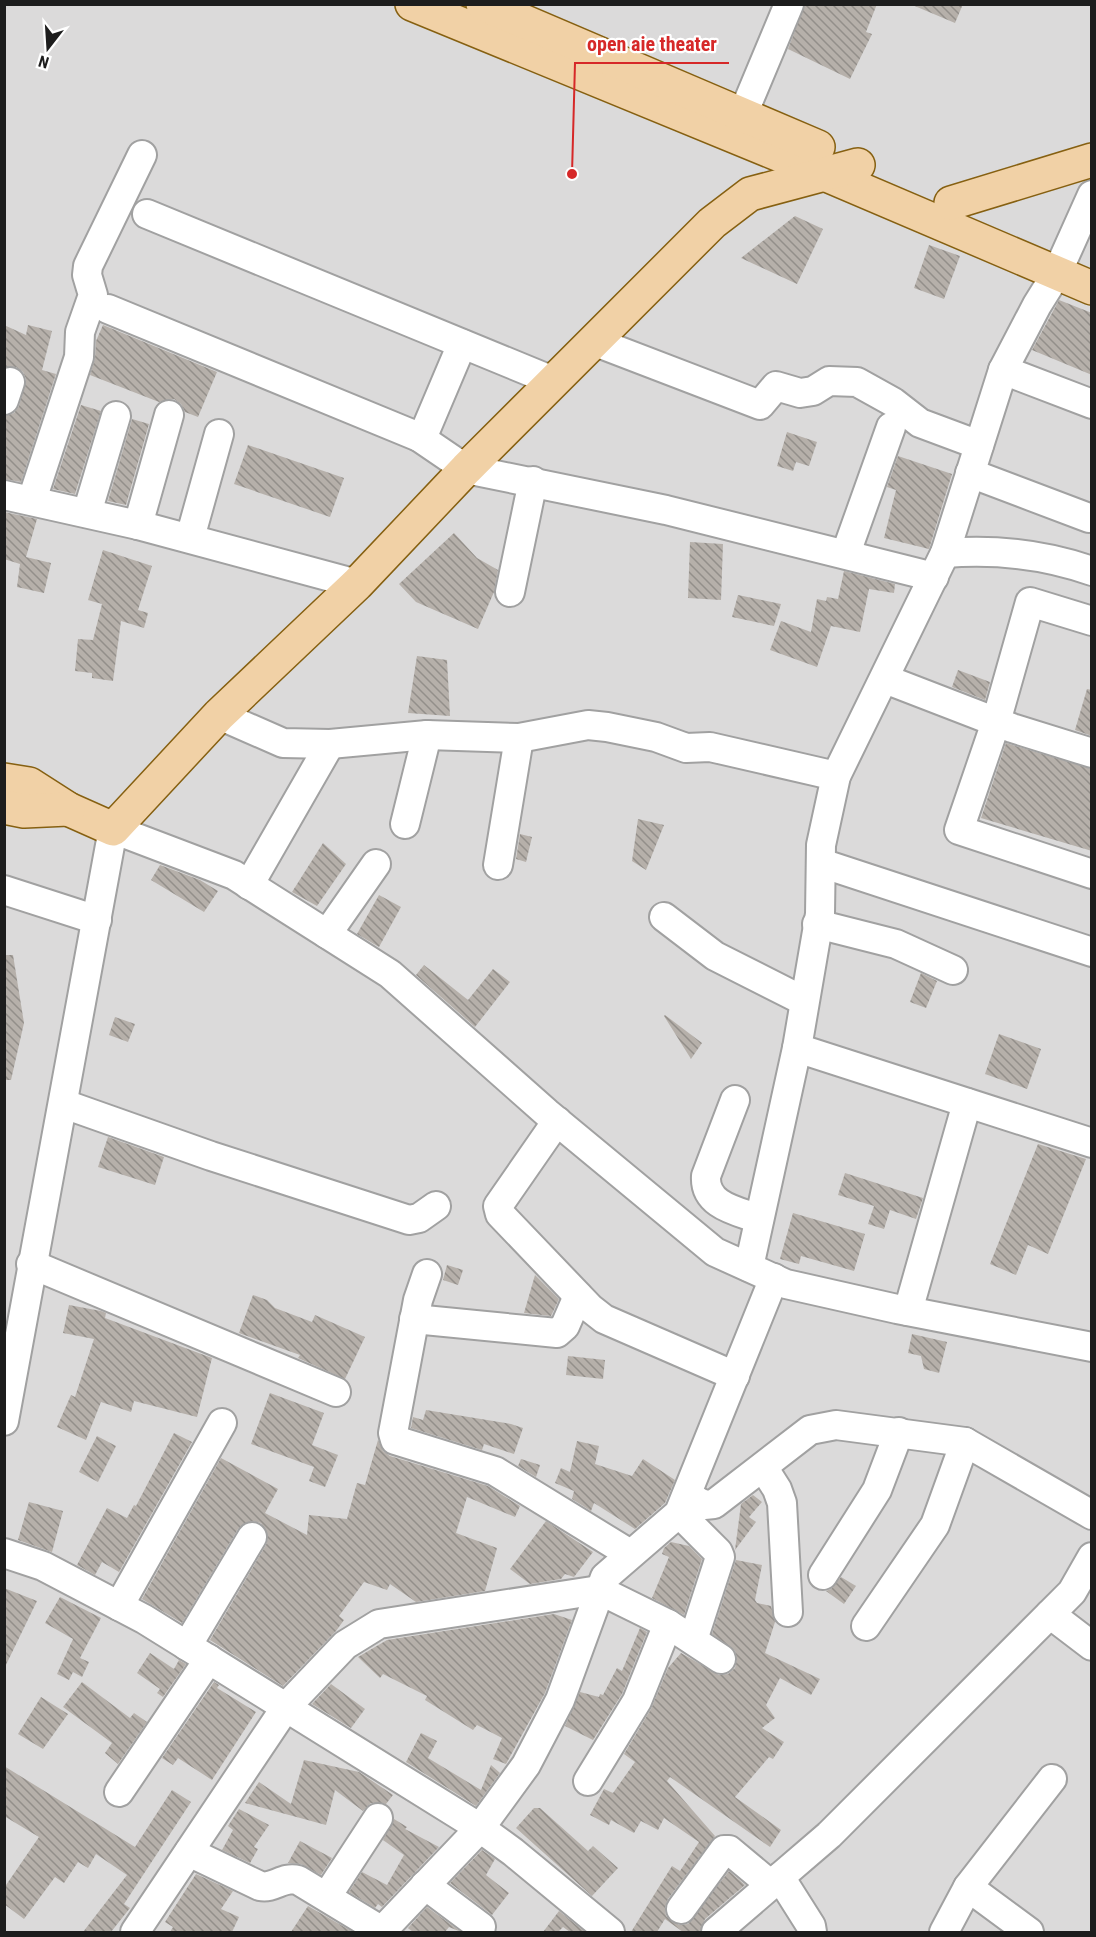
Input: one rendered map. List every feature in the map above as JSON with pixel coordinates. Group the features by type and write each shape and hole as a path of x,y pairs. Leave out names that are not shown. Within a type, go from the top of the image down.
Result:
{"main road":[{"path":"412,4 463,15 744,127 858,165 951,203 1072,263 1092,288"},
{"path":"483,4 744,127 827,175 1072,263"},
{"path":"744,127 750,194"},
{"path":"951,203 1092,160"},
{"path":"4,780 29,784 68,809 113,829 219,715 357,584 465,469 712,223 750,194 858,165"},
{"path":"4,807 24,811 68,809"}],"street":[{"path":"744,127 789,4"},
{"path":"142,155 88,266 87,275 93,295 80,332 80,357 18,497 190,538 357,584"},
{"path":"189,1852 260,1886 266,1887 293,1879 327,1896 382,1932 480,1828 526,1765 561,1700 599,1590 612,1569 683,1504 735,1376 761,1272 759,1219 797,1048 817,924 821,845 836,776 939,565 1003,370 1037,305 1072,263 1092,195"},
{"path":"147,214 553,381"},
{"path":"108,309 419,437 465,469 533,482 846,553 939,565 972,551 1053,558 1092,571"},
{"path":"594,341 760,405 776,386 800,393 813,391 829,381 857,382 893,402 920,423 979,445"},
{"path":"419,437 423,436 462,344"},
{"path":"1003,370 1092,404"},
{"path":"138,525 170,415"},
{"path":"87,513 116,416"},
{"path":"846,553 891,427"},
{"path":"190,538 219,434"},
{"path":"970,473 1089,518"},
{"path":"510,592 533,482"},
{"path":"1092,621 1030,602 996,722 959,830 1092,874"},
{"path":"885,679 996,722 1092,753"},
{"path":"219,715 283,743 330,744 428,735 519,738 588,725 656,737 686,748 710,747 836,776"},
{"path":"405,824 428,735"},
{"path":"498,865 519,738"},
{"path":"249,885 330,744"},
{"path":"4,1421 12,1330 31,1264 64,1104 113,829 234,875 390,974 558,1121 715,1252 786,1284 908,1311 1092,1347"},
{"path":"821,863 1092,952"},
{"path":"327,934 376,864"},
{"path":"4,890 97,920"},
{"path":"664,916 716,956 804,1001"},
{"path":"817,924 896,944 953,970"},
{"path":"797,1048 1092,1143"},
{"path":"735,1100 706,1176 706,1187 722,1206 759,1219"},
{"path":"908,1311 967,1103"},
{"path":"64,1104 211,1156 410,1220 418,1218 436,1206"},
{"path":"558,1121 498,1206 498,1210 579,1296 604,1319 735,1376"},
{"path":"31,1264 336,1392"},
{"path":"427,1274 414,1319 393,1433 395,1440 495,1471 630,1554"},
{"path":"414,1319 557,1333 565,1326 579,1296"},
{"path":"119,1606 222,1423"},
{"path":"683,1504 714,1504 810,1430 836,1425 965,1442 1092,1515"},
{"path":"823,1575 878,1490 899,1432"},
{"path":"866,1626 935,1525 965,1442"},
{"path":"763,1467 777,1489 782,1503 788,1612"},
{"path":"683,1504 720,1557 693,1640"},
{"path":"119,1792 198,1652 252,1537"},
{"path":"4,1553 42,1566 119,1606 198,1652 480,1828 513,1852 610,1932"},
{"path":"716,1932 829,1835 1072,1592 1092,1557"},
{"path":"135,1932 286,1707 345,1645 379,1624 599,1590 668,1624 721,1659"},
{"path":"1050,1614 1092,1646"},
{"path":"588,1781 637,1701 668,1624"},
{"path":"944,1932 969,1887 1052,1779"},
{"path":"327,1896 378,1818"},
{"path":"681,1909 724,1850 729,1850 776,1881 811,1926 812,1932"},
{"path":"426,1885 481,1927"},
{"path":"969,1887 1029,1932"}],"shaded area":[{"path":"5,5 1091,5 1091,1932 5,1932"}],"building":[{"path":"805,4 877,4 866,32 872,34 850,79 788,49"},
{"path":"910,4 963,4 955,23"},
{"path":"795,216 823,229 797,284 741,258"},
{"path":"929,245 960,256 944,299 914,288"},
{"path":"1059,300 1092,313 1092,375 1032,350"},
{"path":"4,325 26,335 28,325 52,331 42,370 56,374 21,482 4,479 4,416 14,413 19,406 26,379 23,372 16,367 4,367"},
{"path":"103,325 217,372 198,417 185,412 181,404 174,399 159,402 90,375 95,358 96,341"},
{"path":"81,405 101,411 75,494 53,489"},
{"path":"132,419 149,424 126,505 108,501"},
{"path":"787,432 817,442 809,466 796,462 793,471 777,466"},
{"path":"248,445 344,478 330,517 234,484"},
{"path":"898,456 952,474 929,549 884,538 896,490 887,487"},
{"path":"4,512 37,519 26,557 51,563 44,593 17,587 20,564 4,559"},
{"path":"454,533 477,558 498,570 494,592 478,629 416,602 399,584"},
{"path":"690,542 723,544 721,600 688,598"},
{"path":"103,550 152,566 138,610 148,613 144,628 121,621 113,681 92,678 92,673 75,671 78,639 93,640 102,604 88,600"},
{"path":"844,571 895,584 894,593 869,589 860,632 831,626 817,667 770,650 781,621 811,632 817,599 826,601 827,597 838,599"},
{"path":"738,595 781,604 774,626 732,617"},
{"path":"417,656 447,660 450,716 408,713"},
{"path":"958,670 990,682 985,700 952,687"},
{"path":"1087,689 1092,690 1092,736 1075,730"},
{"path":"1006,743 1092,769 1092,851 981,818"},
{"path":"638,819 664,825 646,870 632,861"},
{"path":"520,834 532,837 526,862 516,859"},
{"path":"323,843 346,864 317,906 292,892"},
{"path":"160,865 200,880 218,891 204,912 151,880"},
{"path":"379,895 401,907 379,947 357,934"},
{"path":"4,955 13,955 24,1023 11,1080 4,1080"},
{"path":"424,965 468,1000 493,969 510,982 475,1027 416,975"},
{"path":"921,973 937,981 926,1008 910,1002"},
{"path":"664,1016 702,1043 691,1059"},
{"path":"115,1017 135,1024 128,1042 109,1035"},
{"path":"999,1034 1041,1049 1027,1089 985,1074"},
{"path":"108,1137 164,1157 155,1185 98,1167"},
{"path":"1038,1144 1086,1159 1048,1254 1028,1245 1016,1275 990,1264"},
{"path":"845,1173 923,1198 916,1219 890,1210 884,1229 868,1224 874,1206 838,1195"},
{"path":"793,1213 865,1234 854,1271 801,1256 799,1264 780,1259"},
{"path":"447,1265 463,1270 458,1285 443,1280"},
{"path":"535,1275 559,1299 551,1316 524,1313"},
{"path":"253,1295 267,1300 275,1308 312,1322 315,1315 365,1337 345,1379 298,1358 300,1355 239,1333"},
{"path":"69,1305 101,1311 106,1313 105,1318 212,1358 197,1417 134,1401 131,1412 101,1402 86,1440 57,1427 71,1395 75,1397 94,1339 63,1333"},
{"path":"912,1334 947,1342 939,1373 924,1369 921,1356 908,1353"},
{"path":"568,1356 605,1360 603,1379 566,1375"},
{"path":"270,1393 324,1413 312,1445 338,1455 325,1487 309,1481 314,1467 251,1444"},
{"path":"426,1410 523,1428 514,1454 484,1444 482,1450 411,1428 413,1417 423,1420"},
{"path":"174,1433 192,1442 119,1572 102,1562 95,1575 77,1565 107,1508 127,1518 134,1505 136,1506"},
{"path":"97,1436 116,1446 98,1482 79,1472"},
{"path":"378,1440 383,1451 390,1456 488,1486 520,1506 515,1517 467,1497 456,1533 497,1548 485,1591 416,1602 390,1584 387,1590 364,1582 339,1616 344,1620 336,1631 283,1686 210,1640 266,1545 268,1537 261,1523 252,1521 238,1529 182,1623 142,1599 221,1458 278,1489 265,1513 307,1535 309,1515 347,1519 357,1483 365,1485"},
{"path":"577,1441 599,1446 595,1464 632,1476 643,1459 675,1480 665,1503 635,1529 594,1503 591,1511 572,1499 574,1491 555,1483 561,1468 570,1472"},
{"path":"521,1459 540,1465 536,1477 518,1466"},
{"path":"753,1495 762,1502 749,1517 756,1522 735,1550 741,1504"},
{"path":"29,1502 63,1511 52,1552 18,1540"},
{"path":"546,1521 593,1552 574,1577 565,1574 561,1579 530,1584 510,1569"},
{"path":"671,1542 689,1546 702,1559 684,1615 652,1598 669,1557 662,1554 664,1548"},
{"path":"736,1560 762,1565 755,1600 757,1603 771,1606 775,1622 765,1653 820,1679 811,1695 780,1678 766,1705 775,1718 762,1728 784,1742 773,1759 769,1757 735,1797 781,1830 770,1847 670,1777 667,1781 715,1836 668,1899 665,1908 666,1916 679,1925 688,1924 729,1871 745,1885 705,1919 700,1932 683,1932 665,1919 657,1932 631,1932 672,1866 680,1871 699,1842 664,1818 658,1830 641,1821 634,1833 611,1820 609,1825 590,1815 604,1789 613,1793 635,1762 624,1754 651,1709 668,1668 681,1653 719,1675 728,1674 735,1668 737,1659 735,1651 712,1634"},
{"path":"841,1577 856,1586 844,1604 826,1591 831,1589"},
{"path":"4,1588 37,1601 4,1669"},
{"path":"60,1597 101,1618 80,1658 89,1662 82,1677 73,1672 69,1680 57,1674 73,1639 45,1623"},
{"path":"554,1614 572,1620 545,1693 506,1764 493,1759 502,1738 477,1725 473,1730 425,1700 427,1696 383,1674 380,1678 358,1657 387,1640"},
{"path":"640,1628 647,1632 622,1694 593,1740 565,1726 580,1692 599,1697 600,1694 603,1695 617,1668 622,1671"},
{"path":"150,1653 174,1669 179,1660 186,1664 163,1697 157,1693 160,1689 137,1673"},
{"path":"82,1682 130,1718 134,1713 147,1722 118,1764 105,1753 112,1743 63,1707"},
{"path":"214,1682 219,1685 217,1688 256,1712 212,1780 178,1758 173,1765 162,1758"},
{"path":"331,1684 365,1709 351,1728 312,1704"},
{"path":"41,1697 68,1714 43,1749 18,1734"},
{"path":"421,1733 437,1741 428,1758 481,1790 491,1765 500,1773 476,1806 406,1762"},
{"path":"304,1760 359,1772 393,1795 386,1804 371,1803 363,1811 335,1790 326,1825 245,1803 259,1782 291,1804"},
{"path":"4,1766 135,1847 172,1790 191,1802 124,1904 130,1908 111,1932 83,1932 127,1875 96,1854 88,1868 78,1862 64,1883 55,1877 24,1919 4,1904 4,1888 39,1837 4,1816"},
{"path":"534,1808 540,1808 588,1851 593,1846 618,1868 592,1896 516,1828"},
{"path":"239,1809 269,1825 254,1847 258,1849 250,1863 222,1850 233,1830 228,1826"},
{"path":"394,1819 407,1827 405,1829 439,1847 382,1907 378,1904 375,1908 349,1892 362,1872 387,1885 404,1855 383,1840"},
{"path":"300,1841 332,1858 321,1875 301,1864 288,1863"},
{"path":"482,1850 495,1859 486,1875 509,1893 492,1915 450,1883"},
{"path":"196,1874 233,1891 221,1909 239,1917 232,1932 170,1932 173,1927 165,1922"},
{"path":"308,1906 353,1932 291,1932"},
{"path":"427,1907 461,1932 449,1927 445,1932 413,1932 408,1928"},
{"path":"559,1911 585,1932 570,1932 563,1927 558,1932 543,1932"}],"place":[{"name":"open aie theater","path":"572,174"}]}
